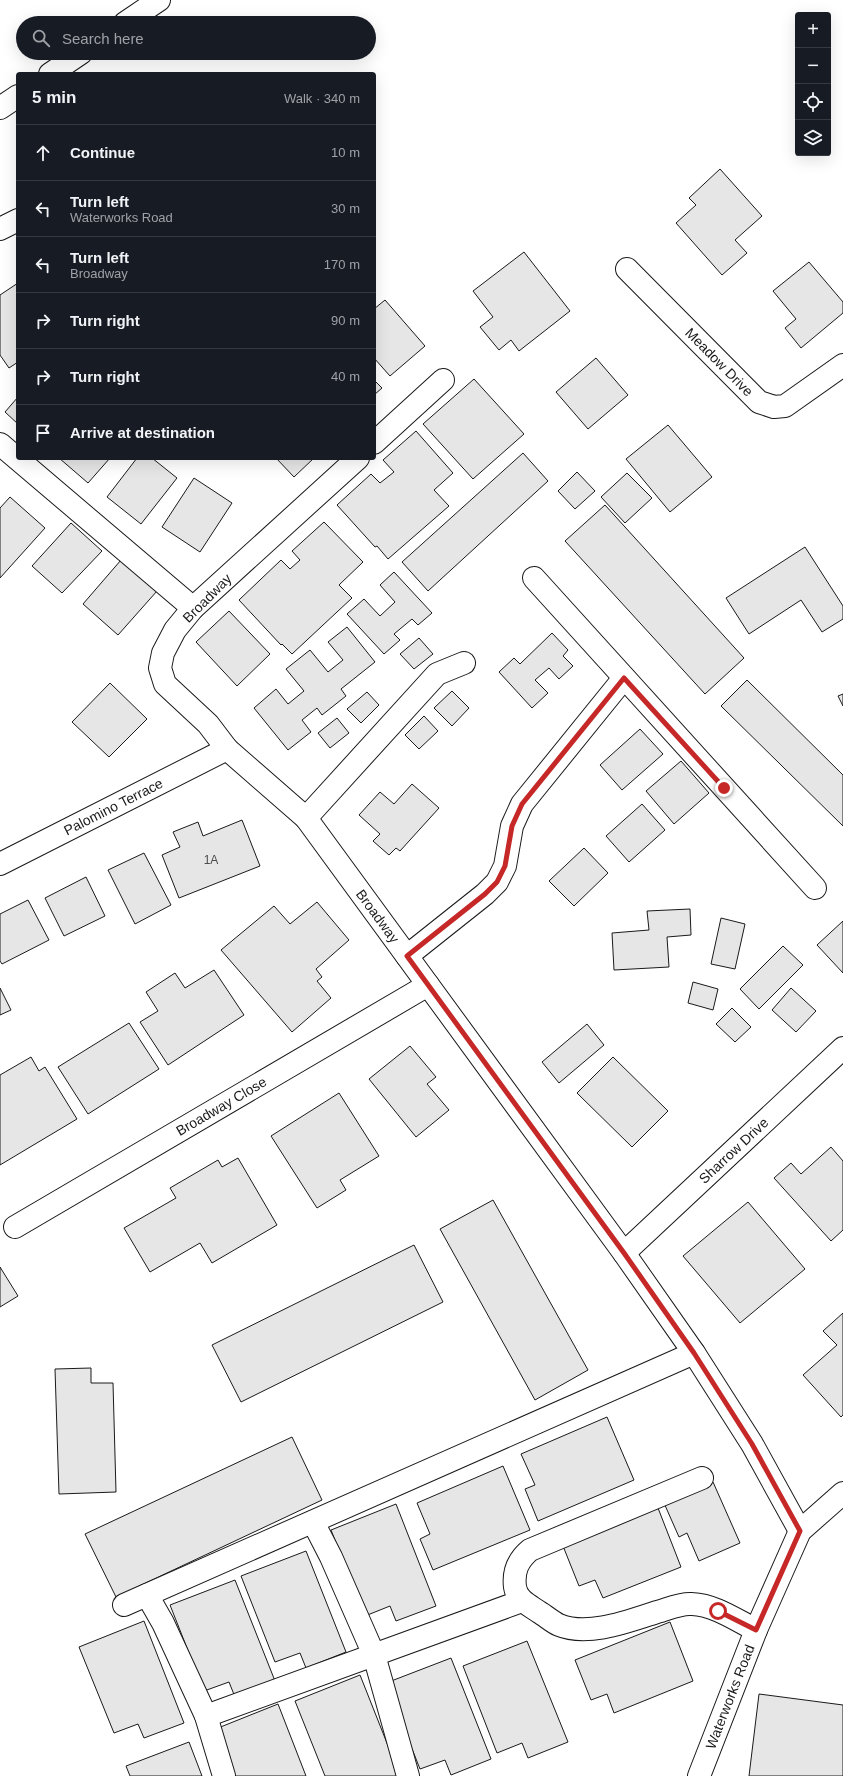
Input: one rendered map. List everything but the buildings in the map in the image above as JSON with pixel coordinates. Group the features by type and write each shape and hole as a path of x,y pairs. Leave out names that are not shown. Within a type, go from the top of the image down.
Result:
{"street":[{"path":"135,16 159,0"},
{"path":"53,72 71,60"},
{"path":"0,108 16,97"},
{"path":"0,229 16,221"},
{"name":"Meadow Drive","path":"627,269 759,402 774,407 785,406 843,365"},
{"path":"376,441 443,380"},
{"path":"0,444 16,458"},
{"path":"19,460 193,608"},
{"name":"Broadway","path":"356,460 193,608 172,636 163,653 160,668 165,684 208,724 227,749 306,818 624,1253 694,1353 752,1444 800,1531"},
{"path":"534,578 814,888"},
{"path":"306,818 437,674 464,663"},
{"path":"407,956 485,894 497,882 505,866 512,826 522,804 624,678"},
{"name":"Palomino Terrace","path":"0,864 227,749"},
{"name":"Broadway Close","path":"15,1227 428,985"},
{"name":"Sharrow Drive","path":"624,1253 843,1048"},
{"path":"124,1605 694,1353"},
{"path":"702,1478 530,1550 522,1557 516,1568 514,1579 516,1591 522,1600 560,1626 588,1630 615,1626 676,1606 690,1604 705,1605 756,1630"},
{"path":"800,1531 843,1493"},
{"path":"313,1522 331,1557 374,1654 408,1776"},
{"name":"Waterworks Road","path":"699,1776 756,1630 800,1531"},
{"path":"146,1595 164,1623 206,1716 224,1776"},
{"path":"206,1716 522,1600"}],"route":[{"path":"718,1611 756,1630 800,1531 752,1444 694,1353 624,1253 407,956 485,894 497,882 505,866 512,826 522,804 624,678 724,788"}]}
